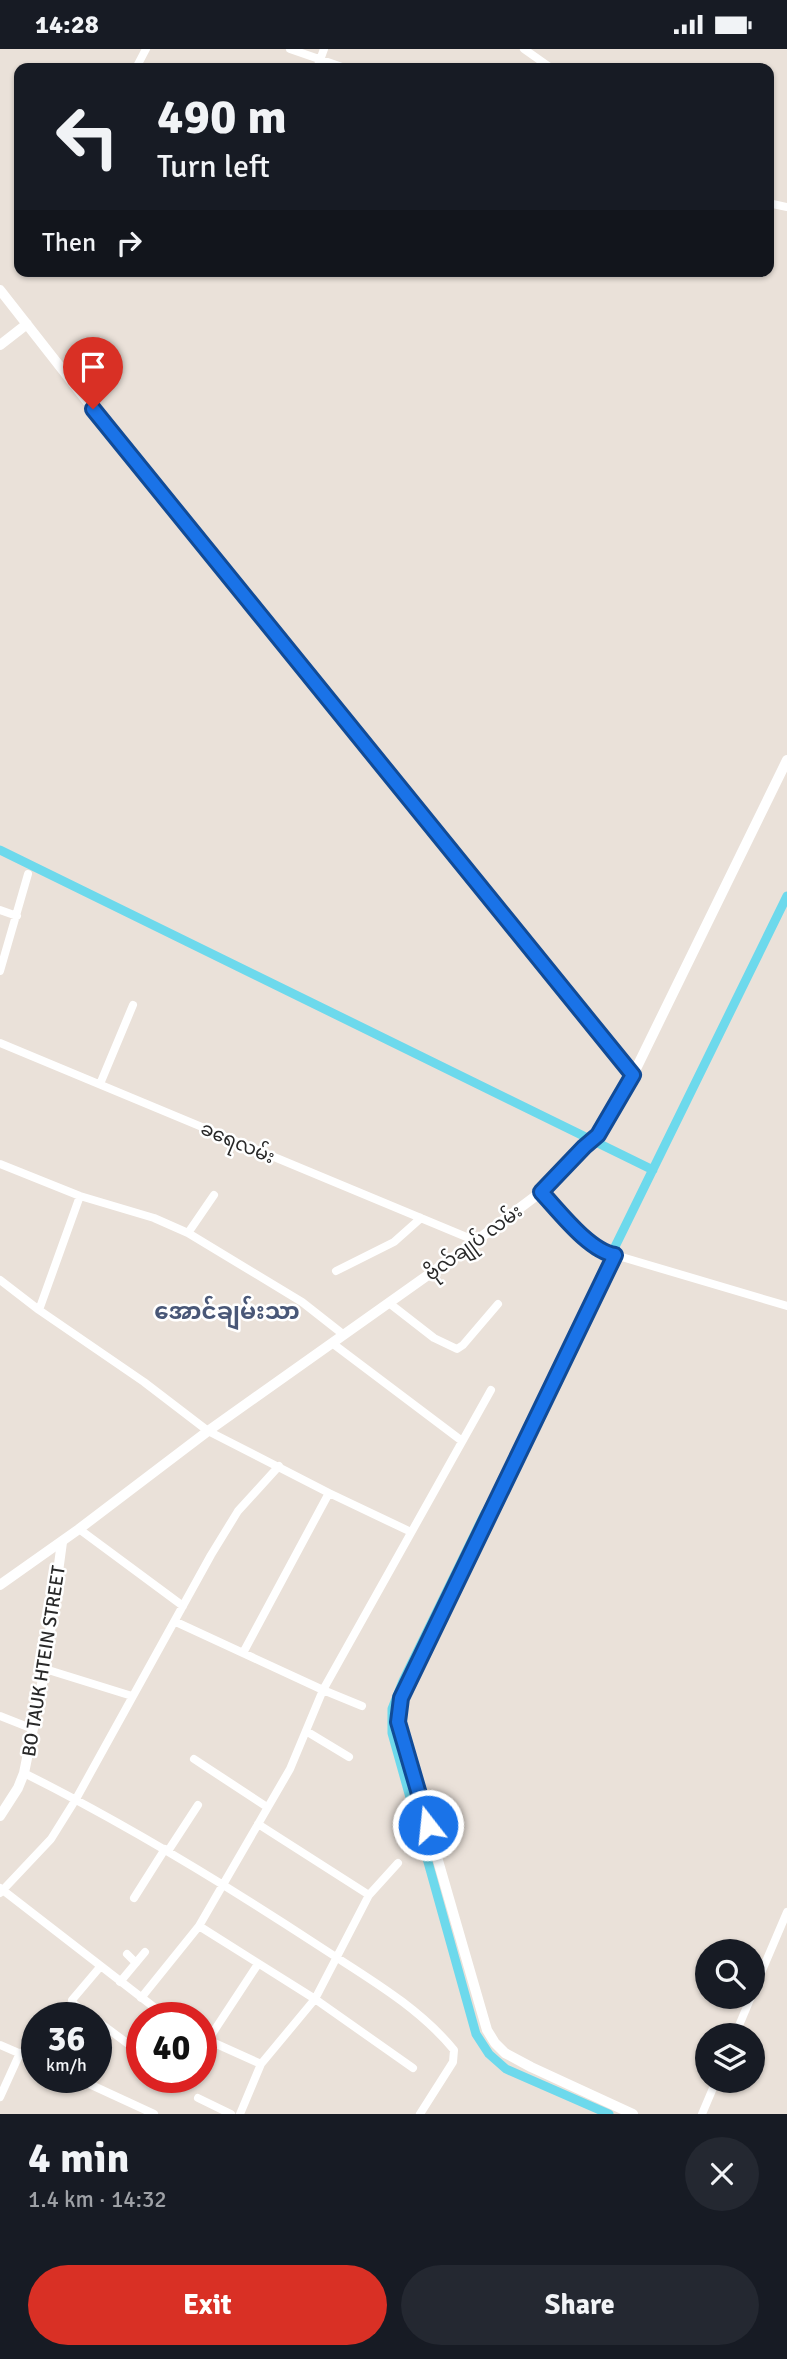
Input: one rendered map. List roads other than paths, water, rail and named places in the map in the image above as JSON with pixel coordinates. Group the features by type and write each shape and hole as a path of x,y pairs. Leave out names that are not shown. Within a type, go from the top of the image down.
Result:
{"main road":[{"name":"ဗိုလ်ချုပ် လမ်း","path":"0,1585 62,1542 208,1431 476,1241 541,1192 598,1135 633,1075 787,760"}],"street":[{"path":"290,49 317,63"},
{"path":"524,49 544,63"},
{"path":"0,290 152,484 633,1075"},
{"path":"0,345 27,324"},
{"path":"0,971 28,874"},
{"path":"0,909 17,916"},
{"path":"100,1084 133,1005"},
{"name":"ခရေလမ်း","path":"0,1043 476,1241"},
{"path":"0,1164 80,1196 154,1218 188,1233 302,1302 344,1335"},
{"path":"541,1192 581,1235 612,1255 787,1306"},
{"path":"188,1233 214,1195"},
{"path":"39,1310 80,1196"},
{"path":"336,1271 394,1242 421,1218"},
{"path":"612,1255 401,1698 398,1722 487,2030 495,2043 506,2053 530,2067 634,2114"},
{"path":"0,1280 208,1431 411,1532"},
{"path":"389,1303 433,1338 457,1349 498,1304"},
{"path":"332,1343 462,1441"},
{"path":"141,1998 199,1926 224,1884 290,1769 323,1689 491,1390"},
{"path":"146,2002 1,1890 51,1839 238,1511 279,1466"},
{"path":"243,1653 329,1493"},
{"path":"79,1529 183,1606"},
{"name":"BO TAUK HTEIN STREET","path":"0,1816 24,1773 45,1669 62,1542"},
{"path":"176,1622 362,1706"},
{"path":"45,1669 132,1696"},
{"path":"0,1716 33,1728"},
{"path":"306,1731 349,1757"},
{"path":"194,1759 267,1807"},
{"path":"24,1773 76,1799 224,1884 396,1997 454,2050 453,2062 420,2114"},
{"path":"134,1898 198,1805"},
{"path":"258,1824 369,1895"},
{"path":"240,2114 261,2064 314,1999 369,1895 398,1863"},
{"path":"765,1964 787,1912"},
{"path":"199,1926 314,1999 413,2068"},
{"path":"120,1982 145,1952"},
{"path":"127,1954 136,1963"},
{"path":"217,2021 258,1963"},
{"path":"73,2002 100,1966"},
{"path":"0,2045 20,2053 0,2097"},
{"path":"217,2045 261,2064"},
{"path":"108,2093 153,2114"},
{"path":"702,2114 711,2093"},
{"path":"198,2098 230,2114"}],"waterway":[{"path":"0,850 653,1170"},
{"path":"609,1259 787,896"},
{"path":"485,1513 403,1681 392,1709 392,1733 476,2034 489,2054 506,2069 609,2114"}],"district":[{"name":"အောင်ချမ်းသာ","path":"227,1311"}]}
